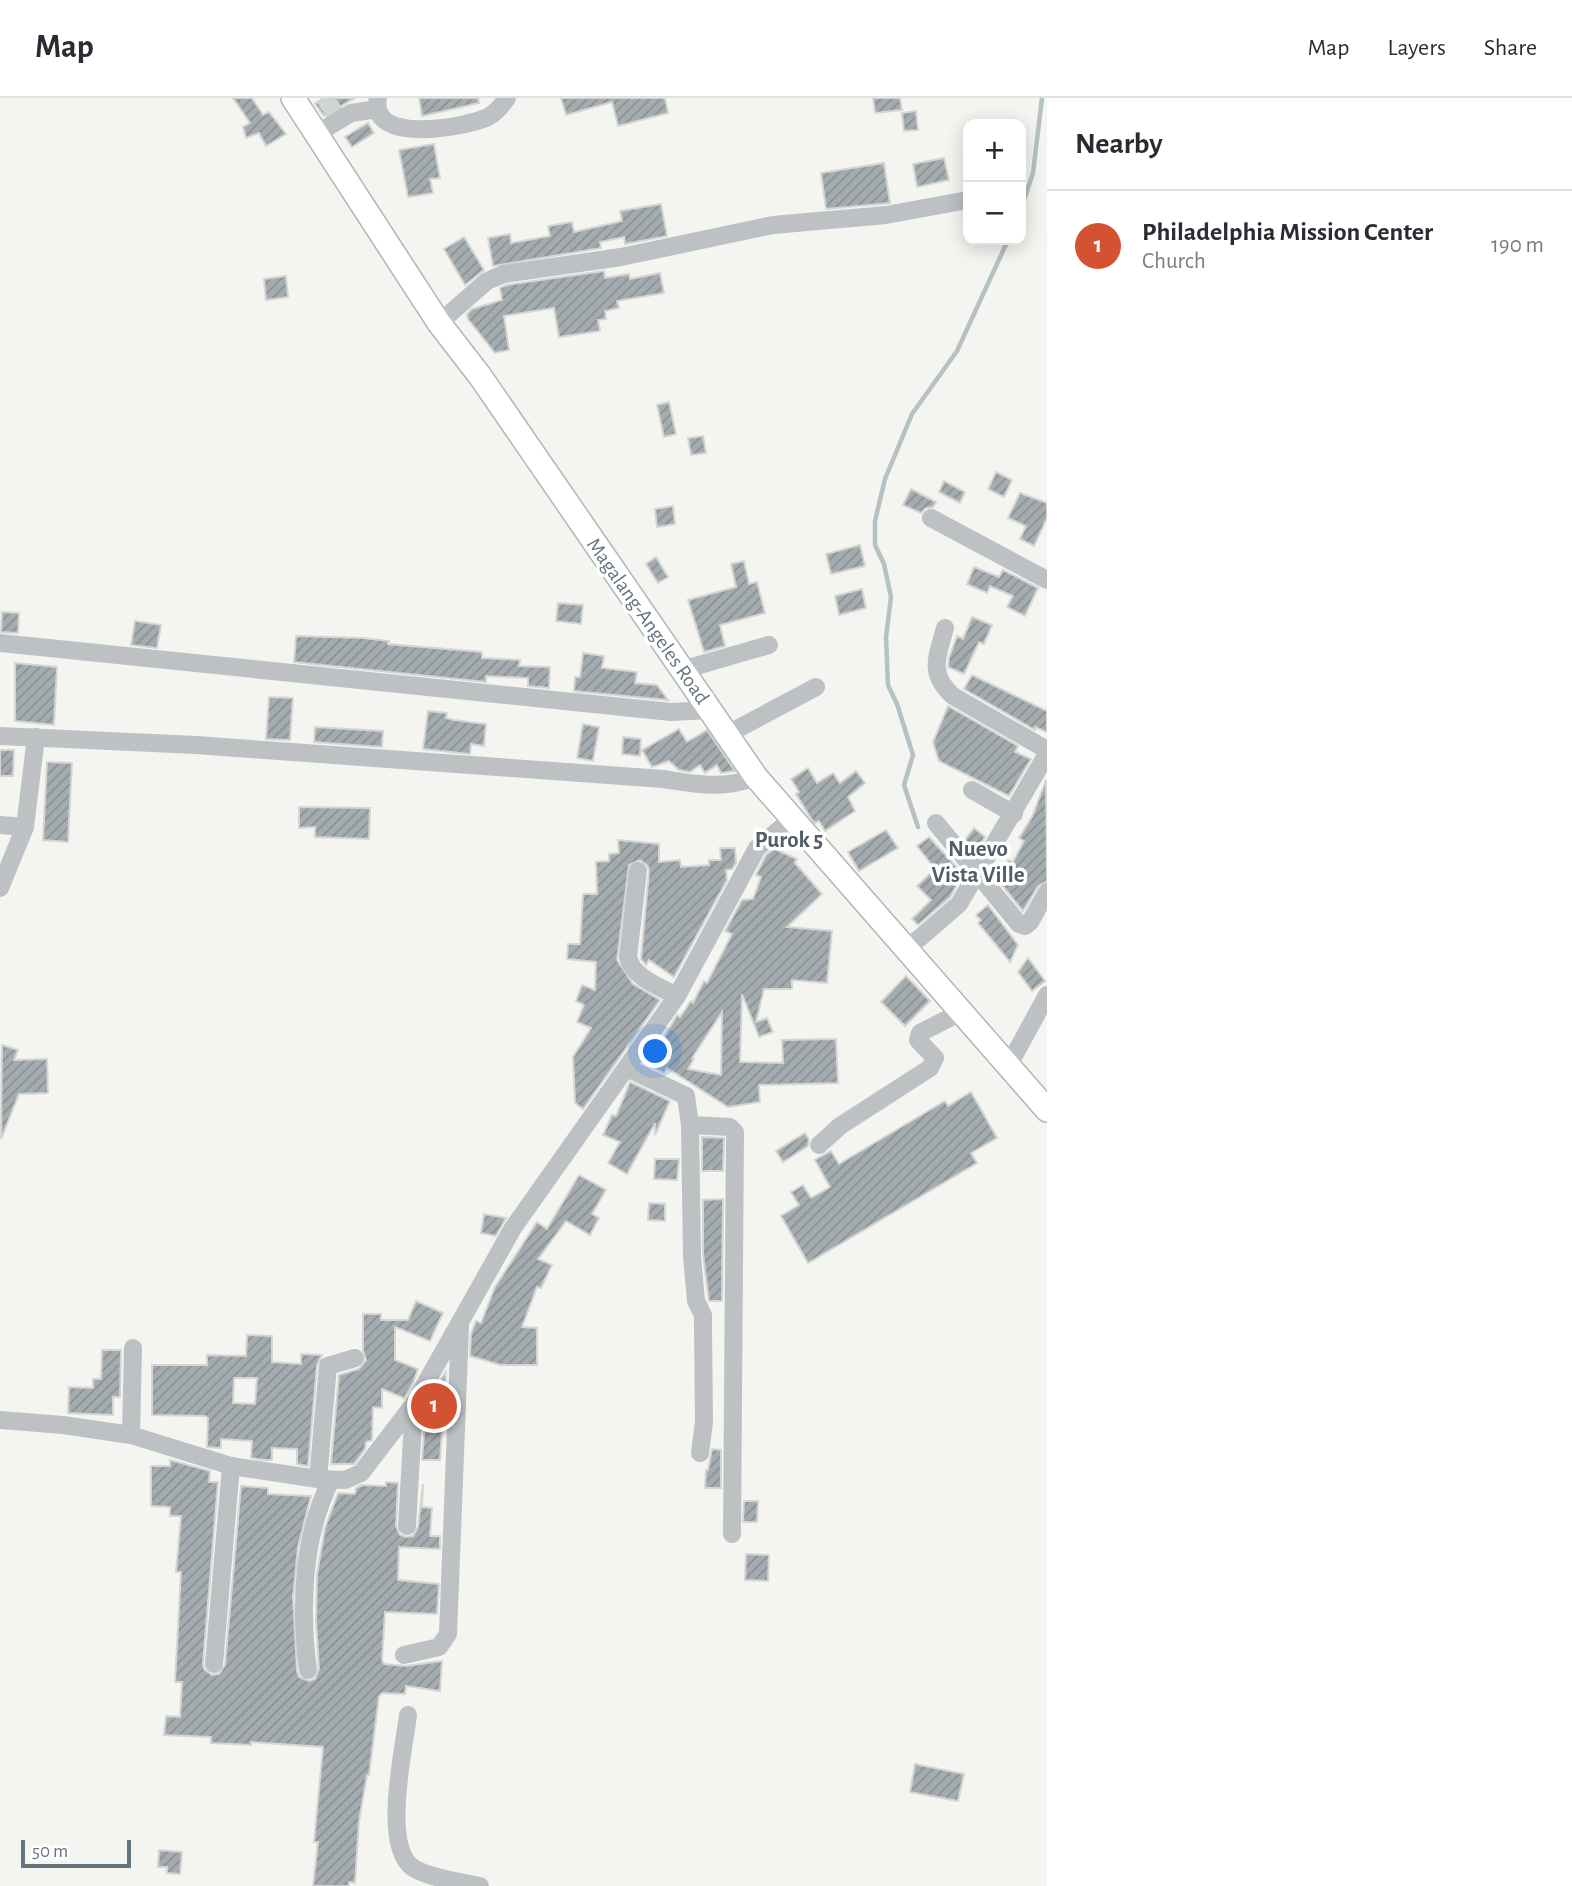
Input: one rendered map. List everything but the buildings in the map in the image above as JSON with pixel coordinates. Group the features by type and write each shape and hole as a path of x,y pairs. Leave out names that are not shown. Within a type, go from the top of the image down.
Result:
{"main road":[{"name":"Magalang-Angeles Road","path":"293,98 439,323 487,387 755,776 1047,1110"}],"street":[{"path":"318,133 337,117 377,103 383,120 395,127 424,129 488,117 507,98"},
{"path":"439,323 487,281 504,274 621,257 773,225 886,215 963,201"},
{"path":"931,518 1047,580"},
{"path":"906,949 959,904 1014,814 1047,752 953,696 941,685 936,673 936,660 945,628"},
{"path":"682,670 769,645"},
{"path":"1,646 671,712 710,710"},
{"path":"726,735 816,687"},
{"path":"0,736 649,778 711,786 728,786 755,776"},
{"path":"0,888 25,827 36,737"},
{"path":"972,790 1014,814"},
{"path":"0,1420 63,1425 131,1435 231,1466 325,1479 345,1480 361,1473 414,1404 513,1228 677,996 757,848 792,819"},
{"path":"936,823 1019,924 1025,926 1030,922 1047,892"},
{"path":"0,825 25,827"},
{"path":"638,871 628,957 630,966 635,973 677,996"},
{"path":"1009,1065 1047,995"},
{"path":"819,1145 840,1126 930,1068 935,1058 918,1040 920,1033 961,1012"},
{"path":"627,1068 686,1096 690,1125 692,1256 696,1301 703,1315 704,1422 700,1453"},
{"path":"690,1125 730,1127 735,1132 732,1534"},
{"path":"404,1655 439,1647 448,1634 460,1323"},
{"path":"131,1435 132,1348"},
{"path":"308,1670 303,1650 308,1552 325,1479 328,1366 355,1358"},
{"path":"407,1526 414,1404"},
{"path":"214,1664 231,1466"},
{"path":"408,1715 395,1830 400,1850 413,1868 480,1886"}],"waterway":[{"path":"1026,194 1033,173 1042,98"},
{"path":"918,827 904,785 913,755 888,685 886,637 891,597 884,564 875,545 875,521 885,479 912,414 957,351 1006,245"}],"tunnel":[{"path":"325,98 335,114"}],"place":[{"name":"Philadelphia Mission Center","path":"434,1406"}],"district":[{"name":"Purok 5","path":"789,840"},
{"name":"Nuevo Vista Ville","path":"978,862"}]}
